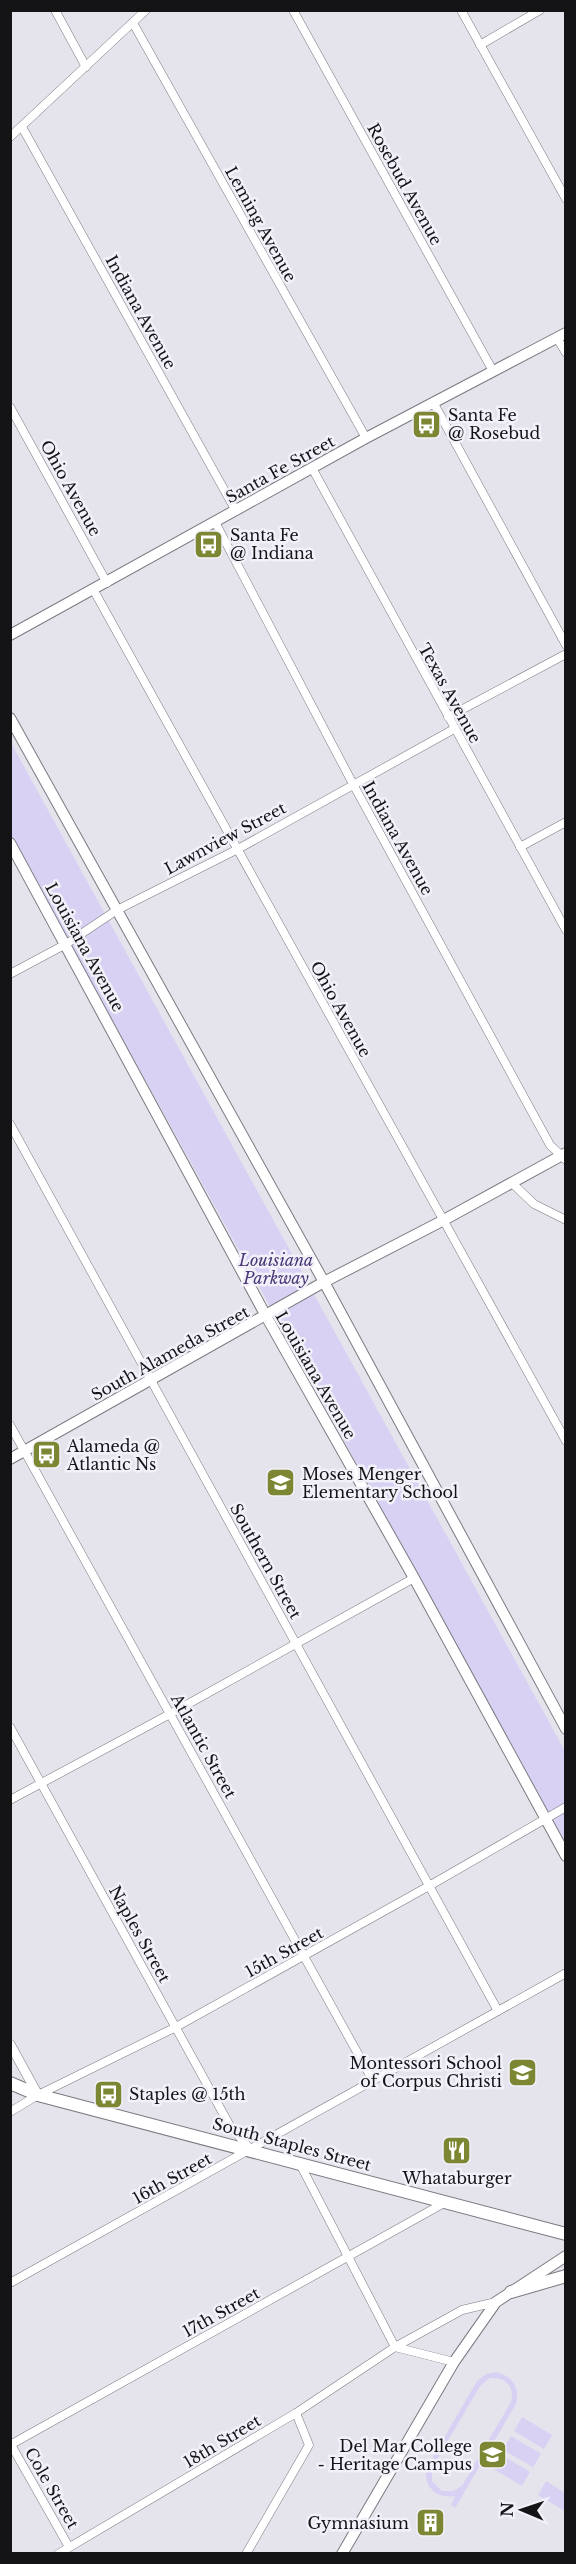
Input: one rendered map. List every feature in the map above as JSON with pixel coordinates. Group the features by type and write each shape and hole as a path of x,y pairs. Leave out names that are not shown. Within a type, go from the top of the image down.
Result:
{"main road":[{"name":"Santa Fe Street","path":"10,634 107,583 366,438 561,335"},
{"path":"10,718 324,1282 566,1728"},
{"name":"Louisiana Avenue","path":"10,843 266,1316 414,1578 566,1856"},
{"name":"South Alameda Street","path":"10,1459 324,1282 564,1156"},
{"name":"South Staples Street","path":"10,2083 38,2096 566,2234"},
{"path":"342,2553 454,2362 496,2302 566,2256"},
{"path":"511,2292 566,2276"}],"street":[{"path":"55,10 86,67"},
{"path":"10,137 146,10"},
{"name":"Rosebud Avenue","path":"293,10 493,371"},
{"path":"461,10 566,199"},
{"path":"480,45 540,10"},
{"name":"Leming Avenue","path":"133,22 366,438"},
{"name":"Indiana Avenue","path":"22,127 236,511"},
{"path":"561,335 566,353"},
{"path":"433,402 566,645"},
{"name":"Ohio Avenue","path":"10,407 107,583"},
{"name":"Texas Avenue","path":"312,468 566,930"},
{"name":"Indiana Avenue","path":"215,522 353,784 550,1145 564,1156"},
{"name":"Ohio Avenue","path":"93,589 566,1441"},
{"path":"448,717 566,654"},
{"name":"Lawnview Street","path":"10,974 66,944 117,910 238,849 454,729"},
{"path":"520,847 566,822"},
{"name":"Southern Street","path":"10,1124 498,2011"},
{"path":"512,1183 534,1204 566,1220"},
{"name":"Atlantic Street","path":"10,1425 373,2081"},
{"path":"10,1800 414,1578"},
{"name":"Naples Street","path":"10,1727 230,2126 251,2150"},
{"name":"15th Street","path":"10,2112 176,2027 566,1807"},
{"name":"16th Street","path":"10,2283 566,1973"},
{"path":"10,2044 38,2096"},
{"path":"299,2163 395,2347 454,2362"},
{"name":"17th Street","path":"11,2445 444,2202"},
{"name":"18th Street","path":"58,2553 296,2413 395,2347 462,2310 496,2302"},
{"path":"246,2553 309,2445 296,2413"},
{"name":"Cole Street","path":"11,2445 69,2547"}],"green space":[{"name":"Louisiana Parkway","path":"10,741 565,1751 565,1842 11,836"},
{"path":"496,2372 507,2376 514,2383 517,2393 516,2404 455,2508 451,2505 455,2496 437,2494 430,2487 427,2482 426,2469 477,2381 486,2374","holes":["490,2378 496,2378 508,2384 512,2392 511,2402 462,2486 453,2491 442,2491 432,2481 432,2468 480,2386"]},
{"path":"522,2417 552,2435 544,2449 514,2431"},
{"path":"511,2436 541,2454 533,2467 503,2450"},
{"path":"500,2454 530,2472 522,2486 492,2468"},
{"path":"546,2481 565,2493 565,2511 538,2495"}],"place":[{"name":"Santa Fe @ Rosebud","path":"427,424"},
{"name":"Santa Fe @ Indiana","path":"209,544"},
{"name":"Alameda @ Atlantic Ns","path":"46,1455"},
{"name":"Moses Menger Elementary School","path":"281,1483"},
{"name":"Montessori School of Corpus Christi","path":"523,2072"},
{"name":"Staples @ 15th","path":"108,2094"},
{"name":"Whataburger","path":"457,2150"},
{"name":"Del Mar College - Heritage Campus","path":"493,2455"},
{"name":"Gymnasium","path":"430,2523"}]}
